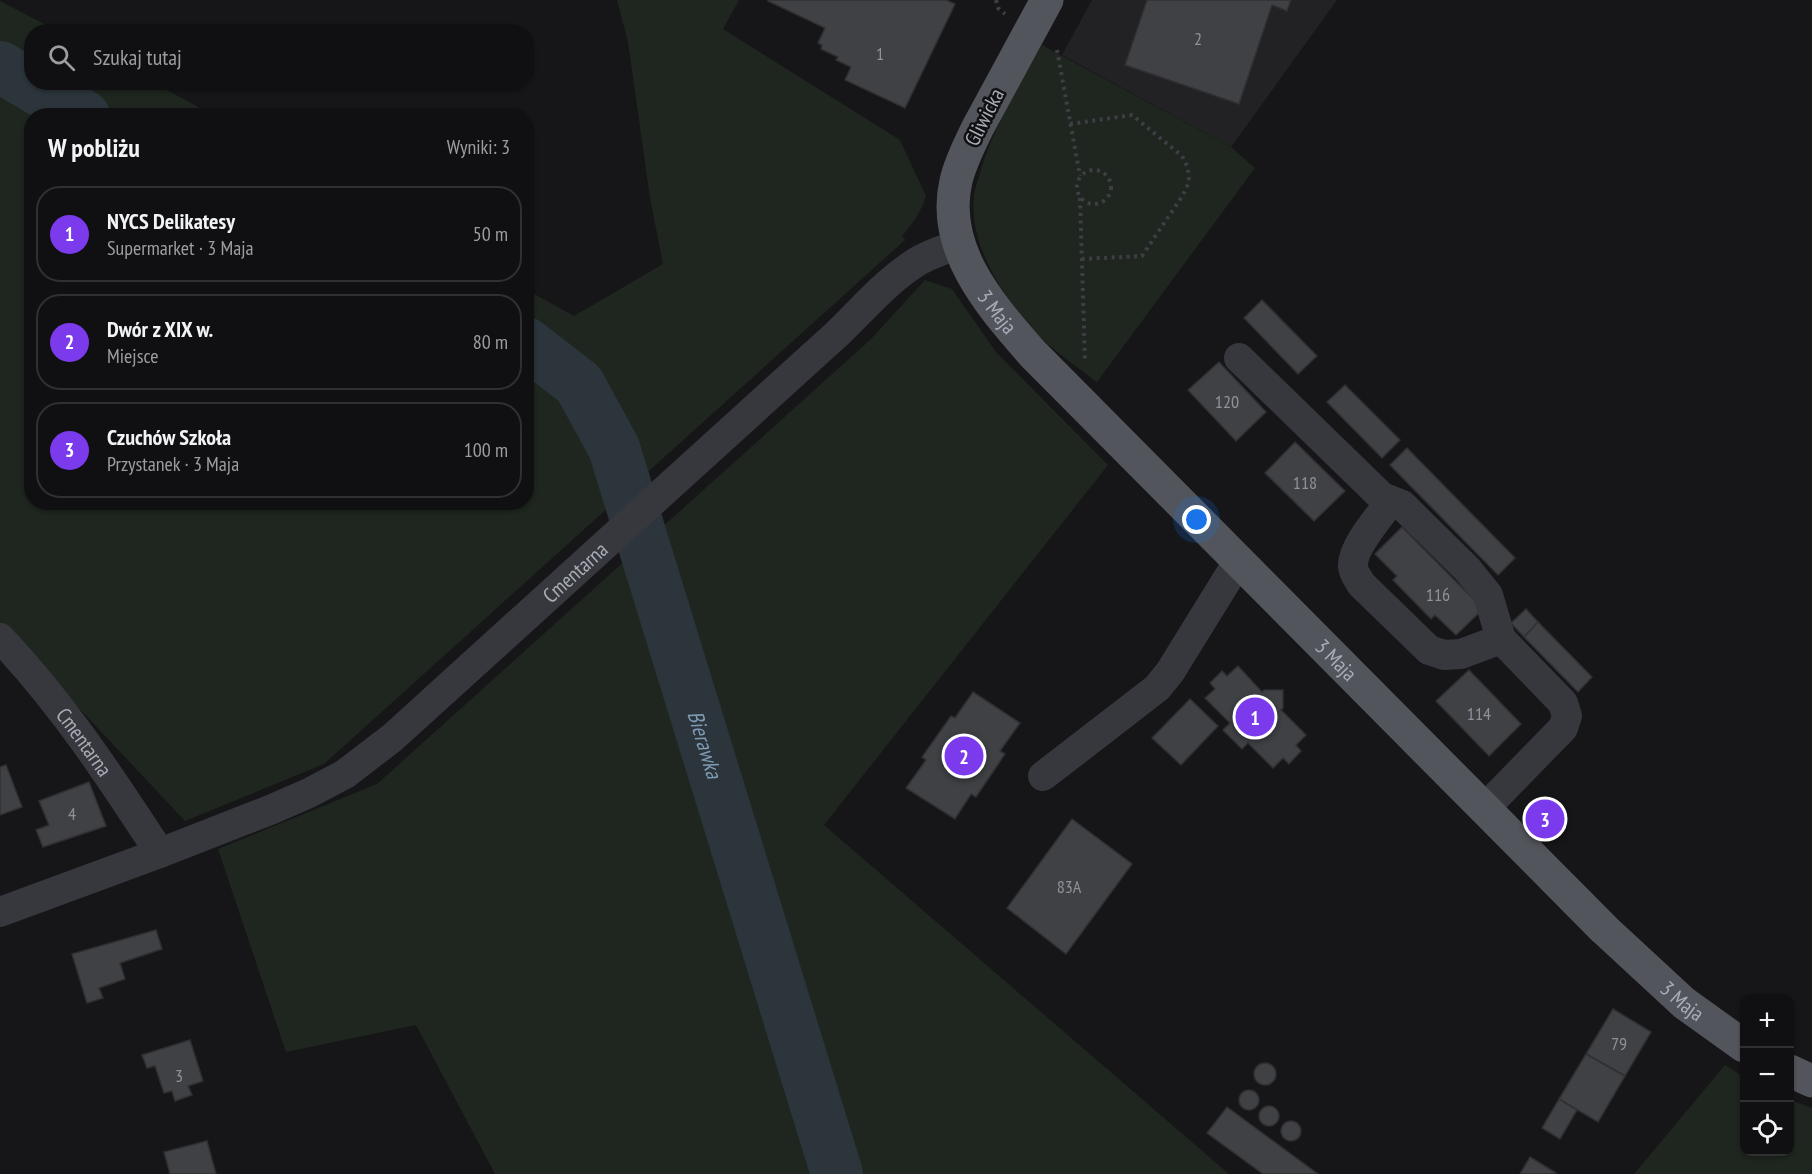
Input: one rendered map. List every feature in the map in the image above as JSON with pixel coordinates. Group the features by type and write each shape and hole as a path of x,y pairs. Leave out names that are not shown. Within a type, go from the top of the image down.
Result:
{"main road":[{"name":"Gliwicka","path":"959,244 953,216 953,203 960,167 991,102 1047,0"},
{"name":"3 Maja","path":"959,244 969,269 986,297 1032,353 1604,929 1684,1003 1740,1043"},
{"path":"1794,1073 1812,1081"}],"street":[{"name":"Cmentarna","path":"0,912 270,810 345,774 392,738 909,267 933,253 959,244"},
{"path":"1239,358 1382,497 1402,505 1468,570 1488,595 1501,639 1563,703 1567,716 1563,728 1485,808"},
{"path":"1391,501 1368,533 1353,561 1353,570 1361,584 1429,650 1444,655 1461,654 1501,639"},
{"path":"1043,776 1157,688 1170,672 1238,562"},
{"name":"Cmentarna","path":"0,638 53,698 102,765 160,853"}],"path":[{"path":"1057,45 1080,176 1077,187 1080,198 1085,369"},
{"path":"1070,123 1132,115 1182,156 1188,168 1189,182 1183,195 1142,256 1082,259"},
{"path":"1080,176 1090,170 1102,172 1109,179 1110,190 1105,199 1096,203 1080,198"}],"shaded area":[{"path":"617,0 739,0 723,29 900,140 926,196 916,217 902,236 905,240 324,764 185,821 0,624 0,1 44,24 24,24 24,90 167,90 200,108 24,108 24,510 534,510 534,294 574,316 663,264 650,198 628,42"},
{"path":"1092,0 1337,0 1231,147 1062,55"},
{"path":"1042,45 1231,147 1255,168 1097,382 1064,358 1021,316 999,285 982,250 976,231 974,195 985,156 1007,107"},
{"path":"925,280 952,289 996,352 1108,465 824,825 1229,1174 495,1174 416,1025 286,1052 218,849 377,784 871,339"},
{"path":"1725,1065 1740,1074 1740,1156 1794,1156 1794,1101 1812,1108 1812,1174 1634,1174"}],"building":[{"path":"768,0 946,0 955,4 905,108 845,80 851,67 836,60 838,57 821,49 822,45 818,43 825,28"},
{"path":"1147,0 1291,0 1287,11 1272,5 1239,104 1125,65"},
{"path":"1262,300 1317,356 1298,374 1244,318"},
{"path":"1219,362 1266,412 1236,441 1188,390"},
{"path":"1345,385 1400,440 1382,458 1327,402"},
{"path":"1295,442 1345,491 1314,521 1265,473"},
{"path":"1407,448 1515,558 1498,575 1390,465"},
{"path":"1402,527 1483,609 1456,635 1435,615 1431,619 1393,580 1397,576 1375,554"},
{"path":"1526,609 1538,622 1524,637 1511,623"},
{"path":"1538,622 1592,677 1578,692 1524,637"},
{"path":"1238,666 1262,692 1264,690 1283,690 1281,710 1306,735 1296,745 1301,751 1289,764 1283,758 1273,768 1248,743 1242,749 1223,730 1230,723 1205,698 1215,689 1210,683 1222,671 1227,676"},
{"path":"1469,670 1521,724 1489,756 1436,701"},
{"path":"973,692 1020,723 1000,751 1005,754 976,797 971,794 955,819 906,788 926,760 922,757 951,716 955,718"},
{"path":"1190,699 1218,726 1181,765 1152,738"},
{"path":"6,765 22,807 0,815 0,767"},
{"path":"89,782 106,826 43,847 36,830 49,825 39,801"},
{"path":"1072,819 1132,864 1066,954 1007,908"},
{"path":"156,930 162,949 120,963 125,979 99,988 103,998 87,1003 72,954"},
{"path":"1613,1009 1651,1032 1625,1076 1586,1054"},
{"path":"190,1040 203,1081 188,1086 192,1095 175,1101 172,1091 164,1093 155,1066 147,1068 142,1055"},
{"path":"1586,1054 1625,1076 1598,1122 1559,1099"},
{"path":"1265,1063 1275,1070 1276,1074 1269,1084 1265,1085 1255,1078 1254,1074 1261,1064"},
{"path":"1245,1090 1253,1090 1259,1096 1259,1104 1253,1110 1245,1110 1239,1104 1239,1096"},
{"path":"1559,1099 1577,1110 1560,1139 1542,1128"},
{"path":"1265,1106 1273,1106 1279,1112 1279,1120 1273,1126 1265,1126 1259,1120 1259,1112"},
{"path":"1227,1107 1318,1174 1263,1174 1207,1133"},
{"path":"1287,1121 1295,1121 1301,1127 1301,1135 1295,1141 1287,1141 1281,1135 1281,1127"},
{"path":"207,1141 216,1174 170,1174 164,1152"},
{"path":"1530,1157 1556,1173 1556,1174 1520,1174"}],"waterway":[{"name":"Bierawka","path":"0,67 24,81"},
{"name":"Bierawka","path":"39,90 70,108"},
{"name":"Bierawka","path":"534,349 579,384 614,448 837,1174"}],"place":[{"name":"NYCS Delikatesy","path":"1255,717"},
{"name":"Dwór z XIX w.","path":"964,756"},
{"name":"Czuchów Szkoła","path":"1545,819"}]}
